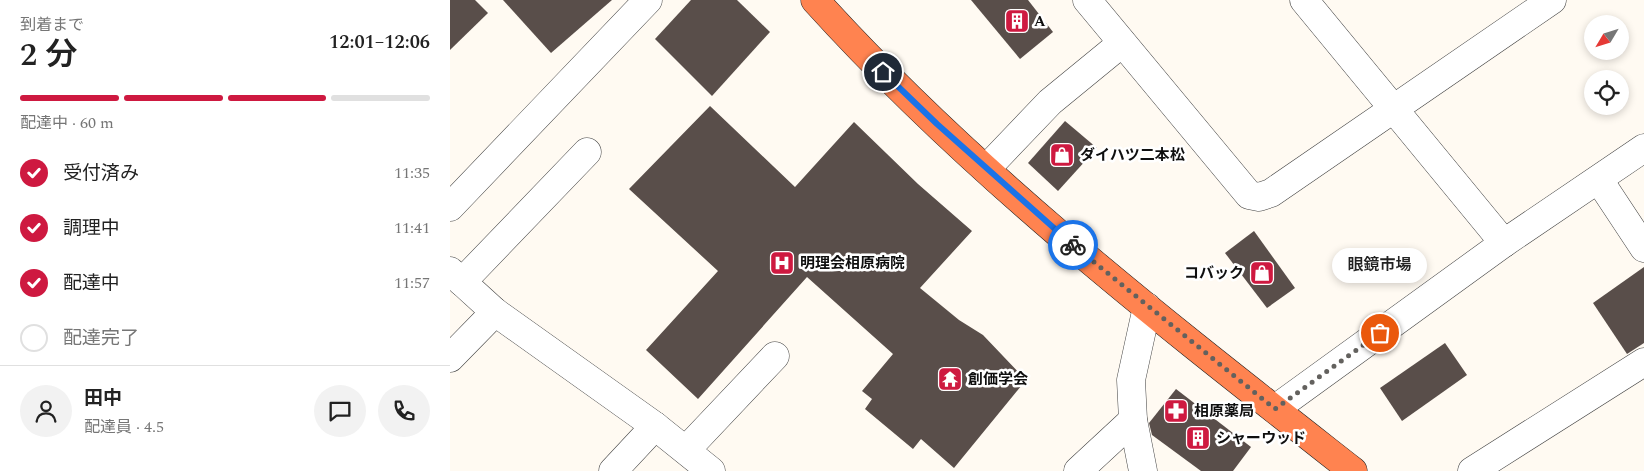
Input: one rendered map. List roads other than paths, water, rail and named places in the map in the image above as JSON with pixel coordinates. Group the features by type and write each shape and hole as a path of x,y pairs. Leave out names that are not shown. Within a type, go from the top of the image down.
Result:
{"highway":[{"path":"815,0 883,72 986,169 1147,307 1353,471"}],"street":[{"path":"450,207 648,0"},
{"path":"1087,0 1249,195 1259,197 1271,193 1394,109 1523,8 1552,0"},
{"path":"1304,0 1504,243"},
{"path":"986,169 1050,102 1122,43"},
{"path":"1275,409 1504,243 1644,148"},
{"path":"588,152 456,276 495,312 655,426 712,471"},
{"path":"1598,180 1644,248"},
{"path":"1143,471 1133,420 1131,380 1147,307"},
{"path":"450,358 495,312"},
{"path":"686,450 775,356"},
{"path":"1472,471 1644,362"},
{"path":"1078,471 1133,420"},
{"path":"613,471 655,426"}],"place":[{"name":"A","path":"1017,21"},
{"name":"ダイハツ二本松","path":"1062,155"},
{"name":"明理会相原病院","path":"782,263"},
{"name":"コバック","path":"1262,273"},
{"name":"眼鏡市場","path":"1380,333"},
{"name":"創価学会","path":"950,379"},
{"name":"相原薬局","path":"1176,411"},
{"name":"シャーウッド","path":"1198,438"}]}
